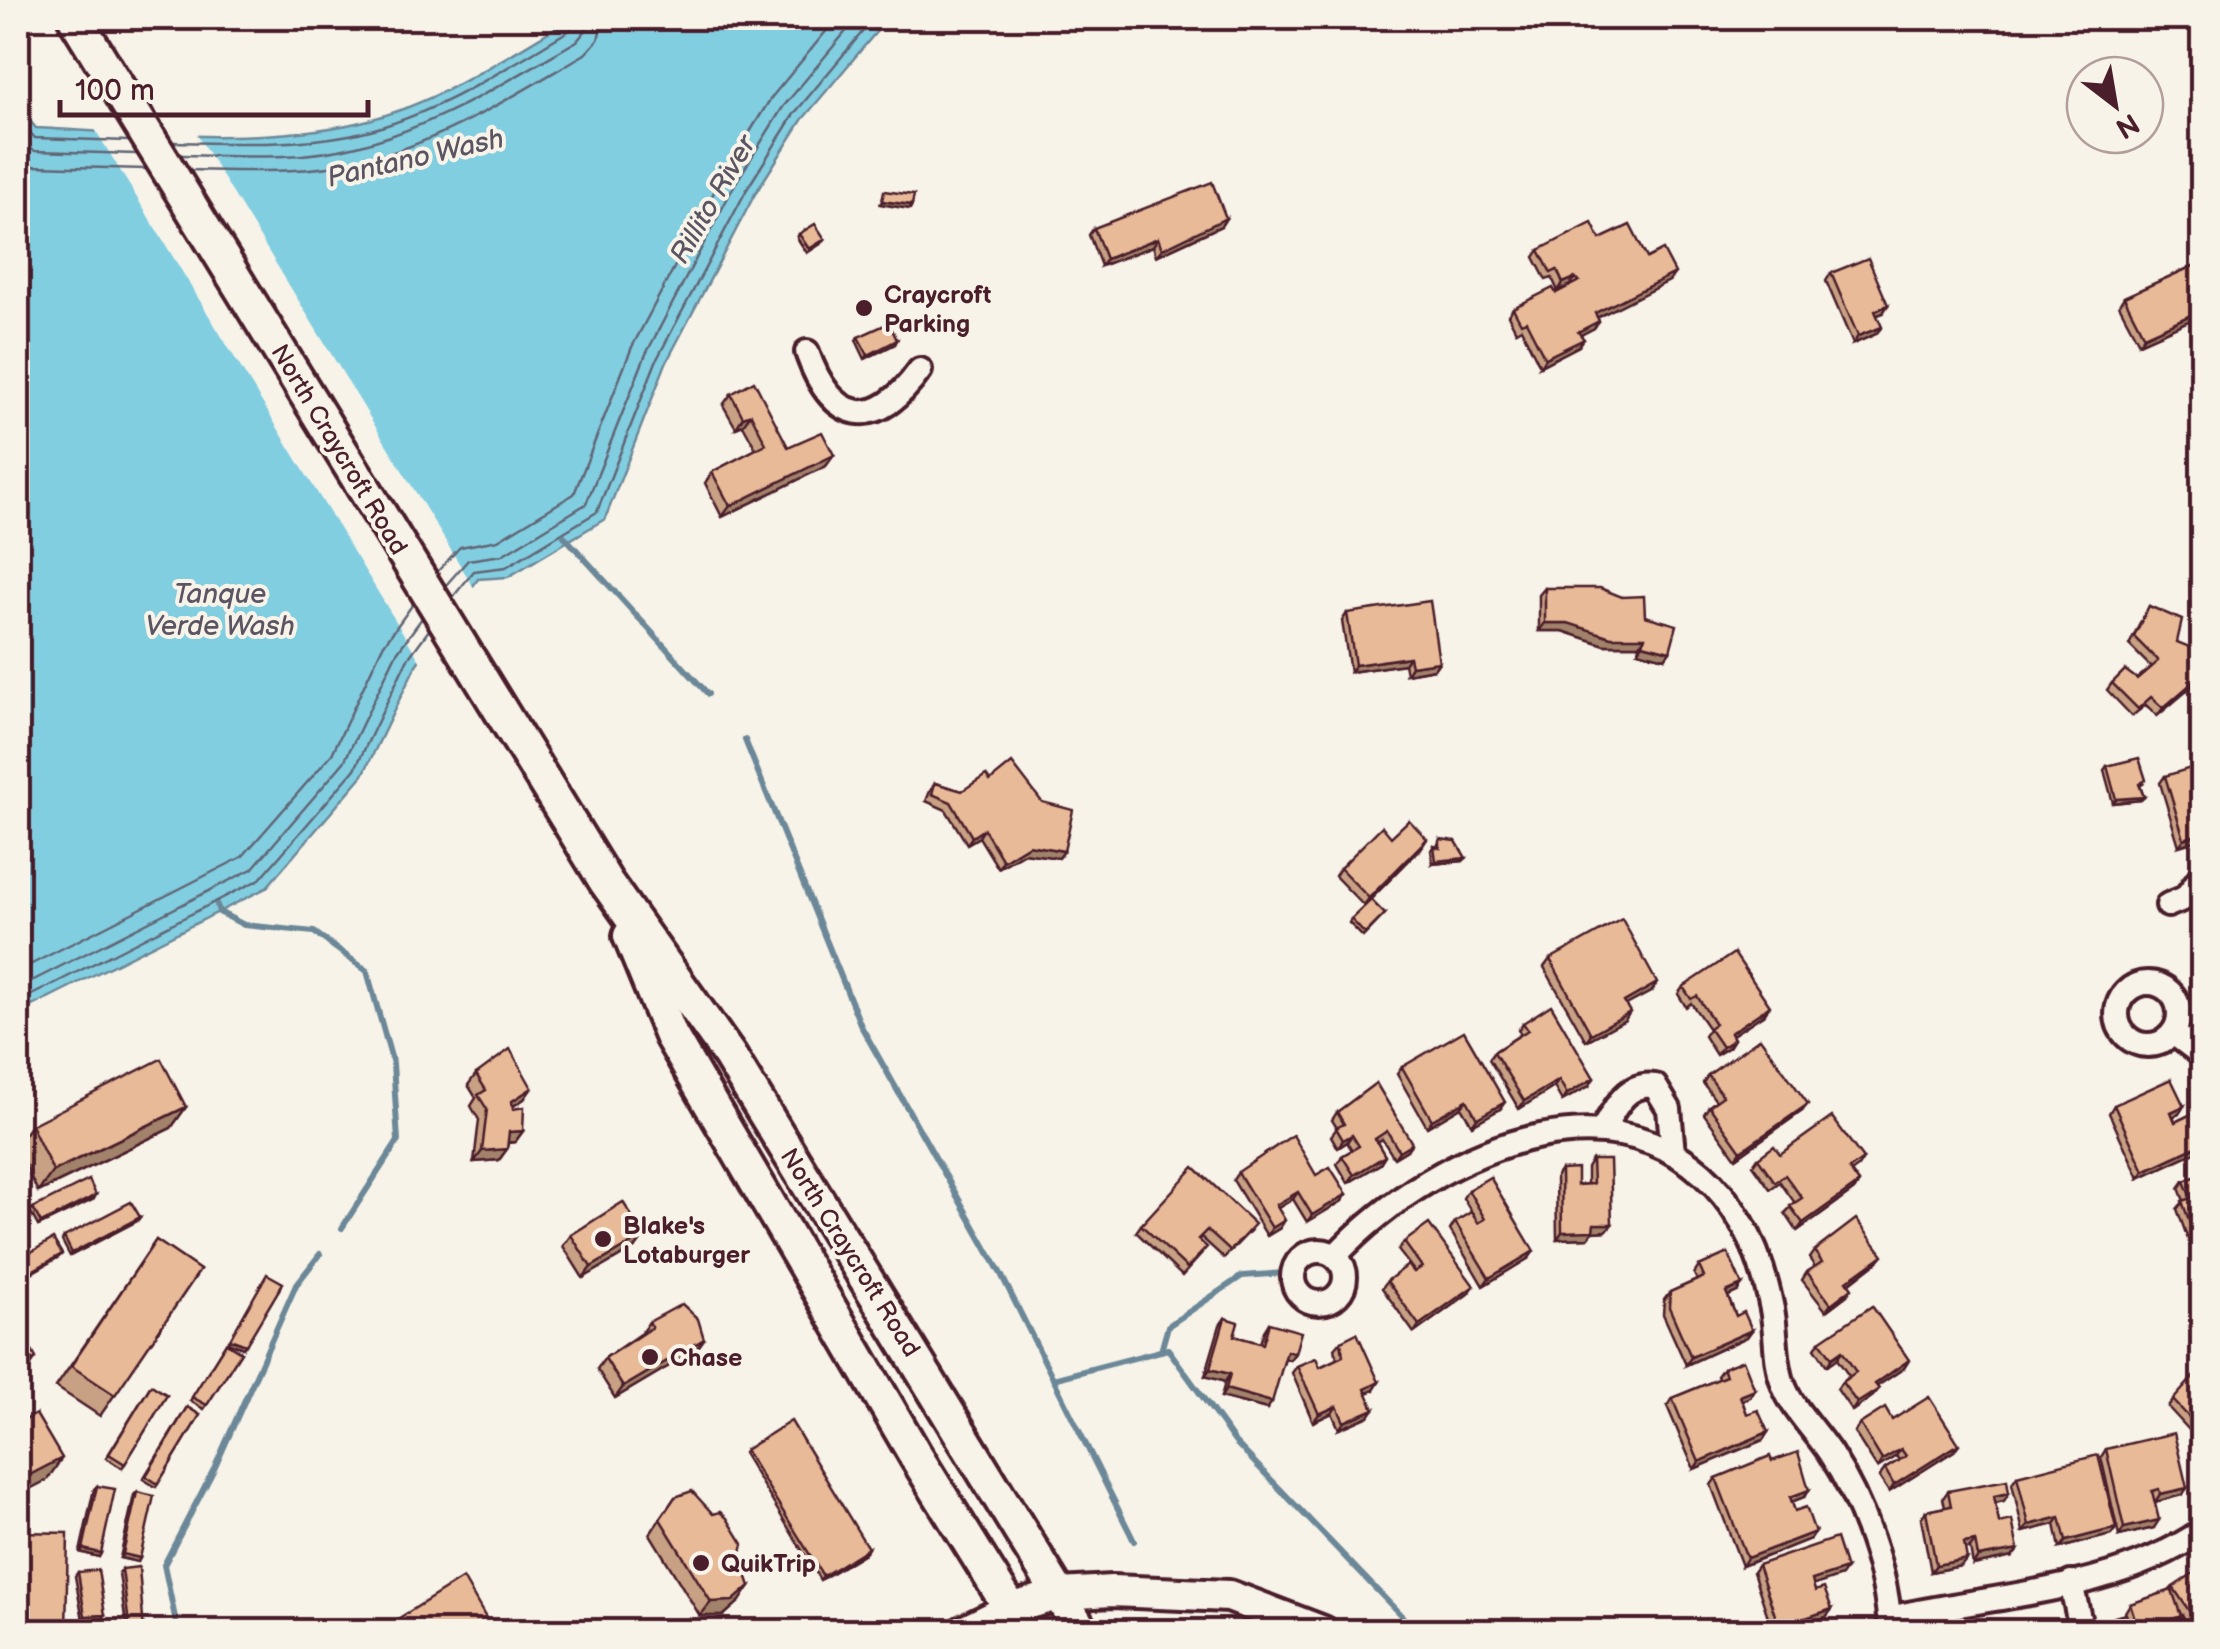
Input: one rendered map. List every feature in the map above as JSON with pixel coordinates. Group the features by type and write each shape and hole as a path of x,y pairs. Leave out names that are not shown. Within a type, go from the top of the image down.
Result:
{"main road":[{"name":"North Craycroft Road","path":"79,25 606,882 730,1056 1082,1632"},
{"name":"North Craycroft Road","path":"606,882 671,1036 1018,1620"}],"street":[{"path":"806,352 814,374 831,396 857,414 873,414 891,403 920,370"},
{"path":"2168,905 2185,898 2202,875"},
{"path":"2173,1032 2202,1055"},
{"path":"1603,1130 1620,1100 1644,1084 1655,1086 1669,1109 1673,1153"},
{"path":"1335,1256 1402,1194 1460,1162 1514,1143 1603,1130 1626,1132 1673,1153 1722,1191 1758,1256 1772,1310 1784,1386 1855,1498 1890,1625 2071,1583 2161,1556 2202,1532"},
{"path":"2071,1583 2082,1632"},
{"path":"963,1632 1018,1620 1060,1594 1112,1591 1229,1596 1323,1632"}],"water":[{"path":"572,18 888,18 802,120 755,194 666,363 605,519 508,577 478,579 416,665 363,775 266,888 18,1013 18,107 36,128 231,136 347,125 407,108 436,95"}],"pier":[{"path":"93,126 193,128 476,591 422,664"}],"building":[{"path":"1212,182 1226,218 1162,249 1158,238 1106,259 1094,228"},
{"path":"884,191 914,195 912,205 882,201"},
{"path":"1592,223 1600,239 1630,225 1647,258 1663,250 1675,273 1595,313 1599,321 1578,332 1584,339 1545,358 1526,321 1521,323 1513,308 1553,288 1556,293 1579,281 1575,278 1563,283 1557,270 1551,273 1539,250"},
{"path":"815,224 825,239 809,249 799,234"},
{"path":"1868,258 1888,305 1875,311 1882,327 1858,336 1831,273"},
{"path":"2202,262 2202,310 2144,336 2124,297"},
{"path":"889,323 897,340 868,355 858,337"},
{"path":"754,381 788,447 822,432 834,455 730,506 712,472 766,444 751,414 743,417 731,394"},
{"path":"1545,588 1600,588 1622,597 1644,596 1645,616 1677,625 1670,651 1643,644 1645,637 1611,637 1568,623 1545,623"},
{"path":"1430,601 1439,662 1411,666 1409,657 1355,665 1347,613"},
{"path":"2149,606 2182,620 2177,642 2202,652 2202,677 2163,708 2151,697 2138,709 2112,683 2125,670 2137,679 2158,661 2134,637"},
{"path":"2139,758 2146,780 2139,784 2144,797 2116,799 2107,766"},
{"path":"1012,763 1042,802 1073,810 1064,851 1029,845 1003,861 984,829 972,837 951,802 932,794 935,783 962,791 986,775 990,781"},
{"path":"2200,765 2202,833 2184,839 2165,776"},
{"path":"1409,820 1427,839 1369,898 1340,868 1382,826 1391,837"},
{"path":"1440,839 1456,841 1466,858 1436,861 1434,846 1440,848"},
{"path":"1371,900 1385,914 1365,934 1351,919"},
{"path":"1622,919 1657,983 1624,1002 1630,1012 1591,1034 1550,959"},
{"path":"1734,953 1770,1006 1730,1033 1734,1039 1722,1047 1709,1028 1715,1024 1697,996 1691,999 1683,987"},
{"path":"1551,1005 1594,1078 1567,1094 1559,1080 1524,1101 1494,1052 1528,1030 1523,1023"},
{"path":"1464,1031 1505,1102 1477,1118 1467,1100 1432,1120 1402,1067"},
{"path":"1760,1038 1808,1104 1741,1151 1709,1106 1723,1096 1708,1075"},
{"path":"510,1049 532,1088 512,1101 513,1109 524,1107 523,1131 509,1132 507,1149 482,1151 487,1109 478,1095 486,1090 476,1074"},
{"path":"161,1059 186,1107 53,1171 31,1125"},
{"path":"2171,1079 2184,1106 2171,1112 2175,1122 2202,1109 2202,1144 2144,1171 2114,1105"},
{"path":"1376,1083 1412,1143 1399,1151 1387,1131 1375,1139 1385,1156 1354,1175 1342,1156 1359,1146 1352,1135 1343,1140 1336,1128 1344,1124 1337,1112"},
{"path":"1832,1117 1863,1159 1849,1169 1859,1183 1803,1223 1790,1206 1802,1198 1785,1175 1775,1182 1758,1158 1774,1146 1780,1154"},
{"path":"1293,1135 1316,1175 1330,1167 1347,1194 1312,1215 1298,1192 1276,1205 1285,1220 1272,1228 1238,1172"},
{"path":"1592,1160 1610,1160 1612,1224 1594,1224 1593,1231 1562,1232 1561,1170 1577,1169 1577,1185 1593,1184"},
{"path":"1194,1167 1255,1224 1230,1251 1207,1230 1198,1239 1207,1247 1187,1268 1141,1225"},
{"path":"2202,1174 2199,1248 2182,1201 2191,1198 2184,1181"},
{"path":"1490,1177 1534,1251 1489,1278 1455,1222 1471,1212 1478,1223 1485,1219 1468,1190"},
{"path":"89,1180 96,1195 41,1223 33,1208"},
{"path":"131,1202 140,1217 72,1253 64,1237"},
{"name":"Blake's Lotaburger","path":"623,1202 644,1236 591,1267 571,1235"},
{"path":"1856,1219 1883,1255 1847,1281 1852,1288 1831,1304 1807,1272 1822,1262 1814,1251"},
{"path":"1429,1224 1474,1286 1419,1325 1387,1281 1408,1265 1414,1272 1422,1267 1404,1242"},
{"path":"53,1239 62,1254 21,1277 18,1260"},
{"path":"156,1240 200,1270 115,1395 71,1366"},
{"path":"1728,1253 1742,1285 1726,1292 1736,1316 1744,1312 1752,1330 1691,1357 1669,1307 1670,1292 1704,1277 1699,1266"},
{"path":"267,1274 283,1283 246,1345 230,1339"},
{"name":"Chase","path":"682,1304 698,1319 704,1339 623,1387 605,1358 652,1327 649,1322"},
{"path":"1872,1306 1909,1360 1875,1384 1879,1389 1857,1403 1842,1382 1856,1372 1842,1351 1832,1358 1820,1341"},
{"path":"1225,1318 1238,1322 1234,1336 1263,1344 1269,1323 1301,1332 1295,1353 1287,1351 1272,1402 1226,1389 1230,1374 1210,1369"},
{"path":"18,1326 36,1358 18,1369"},
{"path":"1357,1333 1379,1382 1365,1389 1374,1409 1344,1422 1337,1406 1319,1414 1297,1366 1316,1358 1320,1367 1343,1356 1341,1341"},
{"path":"226,1343 241,1352 207,1405 192,1397"},
{"path":"1743,1360 1755,1390 1740,1396 1747,1414 1758,1410 1768,1432 1699,1462 1672,1398 1726,1376 1723,1368"},
{"path":"2202,1367 2202,1431 2173,1400"},
{"path":"151,1385 167,1395 125,1464 109,1454"},
{"path":"1929,1397 1959,1444 1894,1485 1885,1469 1906,1456 1901,1449 1882,1460 1860,1424 1885,1408 1892,1420"},
{"path":"187,1407 200,1415 158,1484 146,1476"},
{"path":"36,1414 62,1458 18,1481 18,1424"},
{"name":"QuikTrip","path":"791,1421 868,1548 823,1576 745,1450"},
{"path":"2174,1433 2187,1488 2160,1494 2159,1489 2152,1491 2159,1520 2124,1528 2106,1449"},
{"path":"1798,1452 1809,1490 1790,1497 1795,1511 1806,1507 1815,1532 1747,1558 1716,1478 1770,1456 1772,1461"},
{"path":"2098,1455 2116,1528 2066,1541 2060,1517 2029,1525 2017,1476"},
{"path":"2007,1480 2009,1493 1994,1496 1999,1523 2012,1520 2018,1550 1978,1557 1975,1541 1964,1543 1967,1559 1936,1565 1926,1511 1951,1506 1948,1491"},
{"path":"97,1486 115,1489 101,1553 83,1549"},
{"name":"QuikTrip","path":"692,1491 713,1514 720,1512 727,1518 743,1544 740,1557 750,1586 733,1601 711,1602 660,1519 675,1497"},
{"path":"137,1492 154,1496 140,1558 123,1554"},
{"path":"18,1532 68,1533 66,1632 20,1632"},
{"path":"1836,1538 1846,1569 1812,1580 1815,1591 1824,1588 1832,1609 1779,1627 1758,1565"},
{"path":"139,1567 144,1632 130,1632 122,1569"},
{"path":"98,1570 105,1615 85,1616 78,1572"},
{"path":"2195,1572 2202,1583 2202,1630 2173,1587"},
{"path":"463,1578 494,1632 377,1632"},
{"path":"2172,1590 2181,1616 2165,1622 2168,1632 2112,1632 2108,1619 2126,1614 2129,1625 2136,1623 2130,1604"},
{"path":"106,1621 107,1632 84,1632 83,1623"}],"waterway":[{"path":"564,536 708,694"},
{"path":"745,740 861,1026 1001,1274 1134,1541"},
{"path":"217,905 219,912 244,925 314,932 367,971 393,1064 398,1141 342,1228"},
{"path":"178,1632 164,1565 215,1467 296,1285 320,1254"},
{"path":"1161,1351 1168,1326 1242,1276 1285,1273"},
{"path":"1053,1379 1168,1349 1235,1442 1417,1632"}],"place":[{"name":"Craycroft Parking","path":"864,308"},
{"name":"Blake's Lotaburger","path":"603,1239"},
{"name":"Chase","path":"650,1357"},
{"name":"QuikTrip","path":"701,1563"}],"water label":[{"name":"Pantano Wash","path":"415,157"},
{"name":"Rillito River","path":"712,199"},
{"name":"Tanque Verde Wash","path":"220,609"}]}
